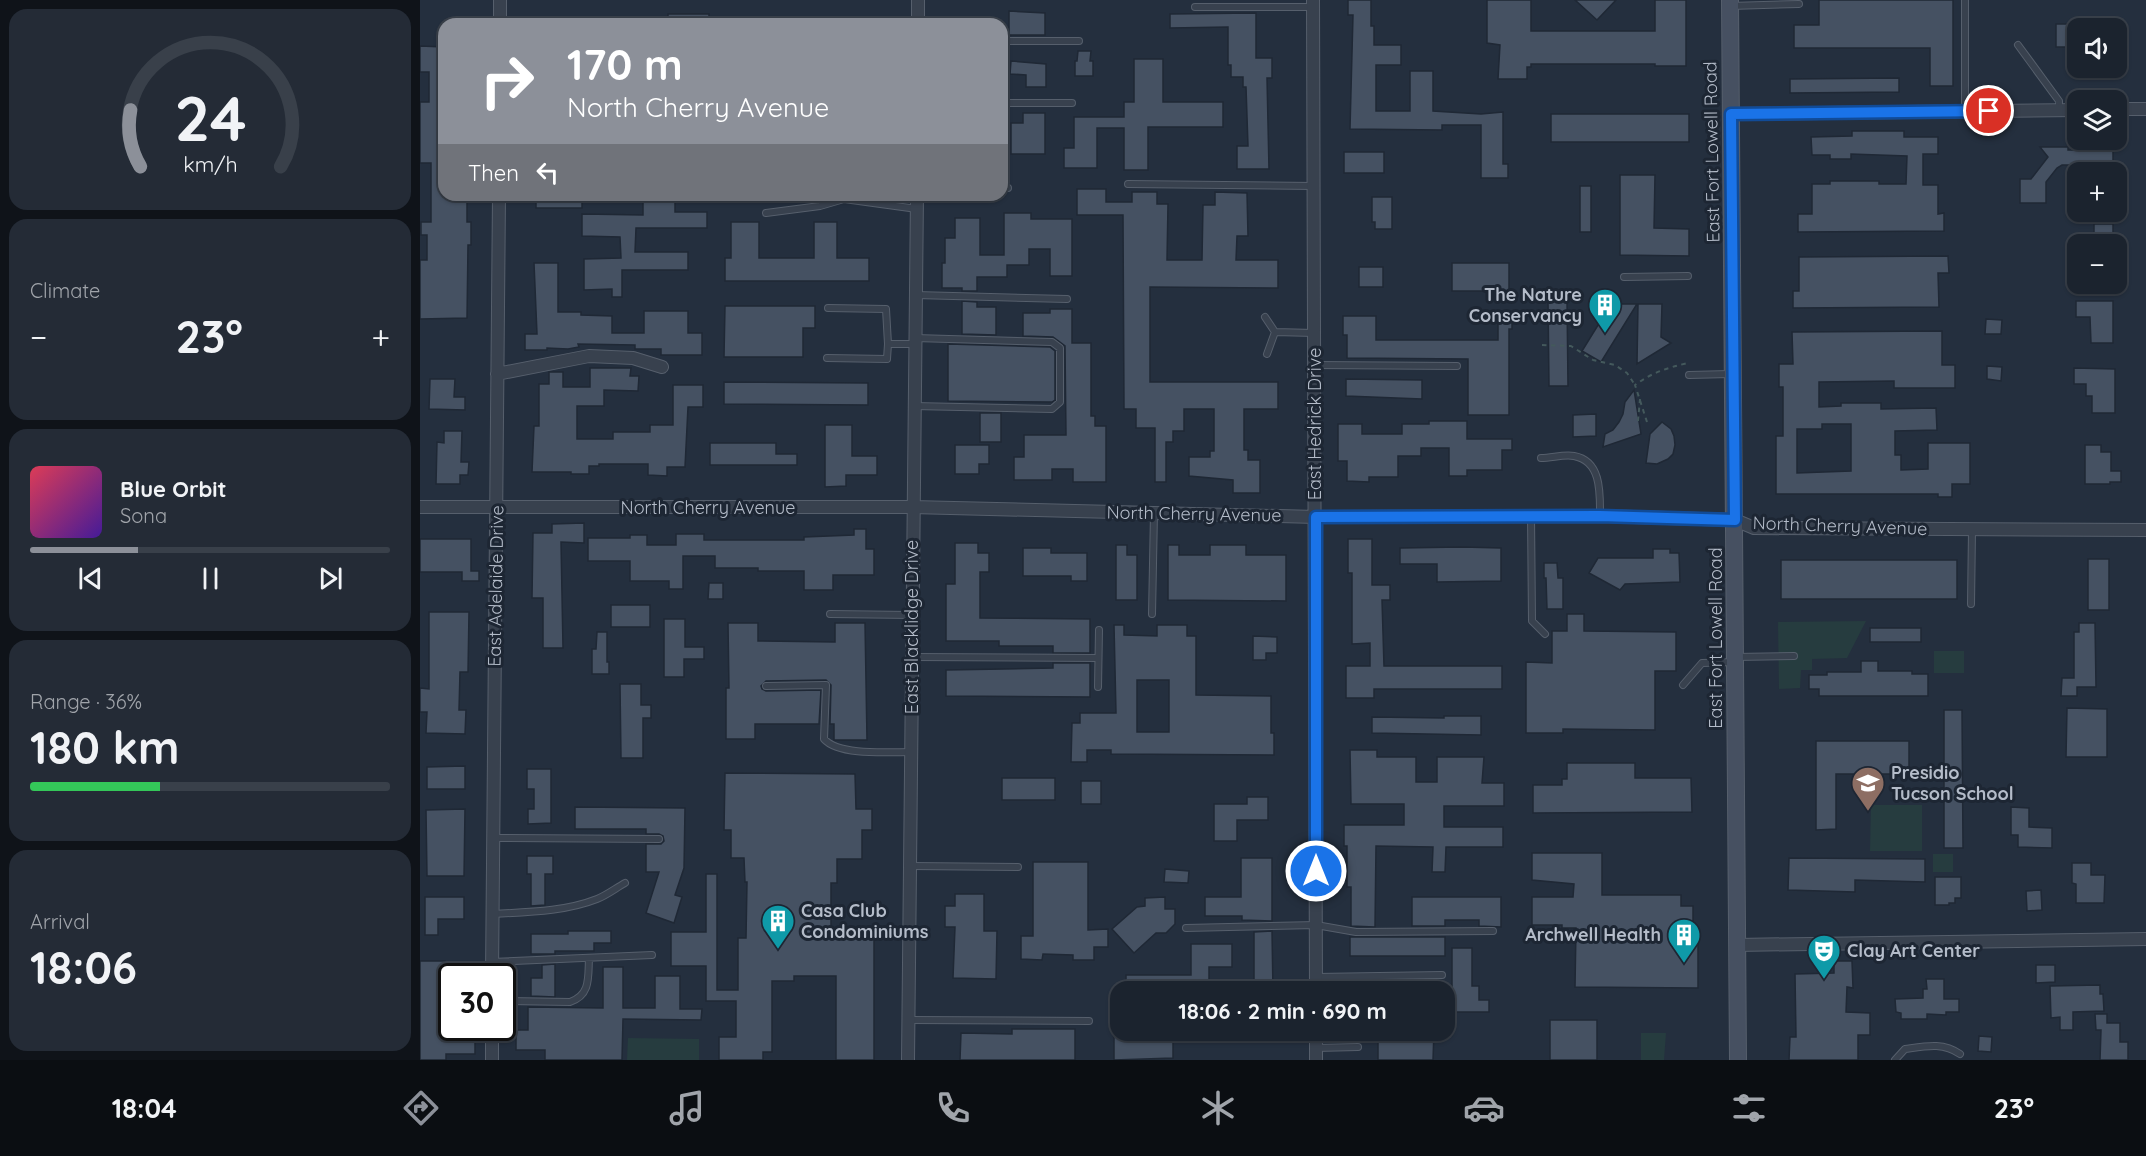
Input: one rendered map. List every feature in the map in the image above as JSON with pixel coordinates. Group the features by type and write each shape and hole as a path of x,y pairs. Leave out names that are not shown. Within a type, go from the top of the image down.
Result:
{"main road":[{"name":"East Fort Lowell Road","path":"1730,3 1738,1060"}],"street":[{"path":"500,0 500,18"},
{"path":"918,0 918,18"},
{"name":"East Hedrick Drive","path":"1313,3 1316,981"},
{"path":"2127,109 2146,109"},
{"path":"1731,114 2067,110"},
{"name":"East Adelaide Drive","path":"492,962 499,201"},
{"name":"East Blacklidge Drive","path":"908,1060 917,201"},
{"path":"497,374 589,356 633,358 662,367"},
{"name":"North Cherry Avenue","path":"420,507 912,507 1316,517 1600,516 1735,520 1754,528 2146,530"},
{"path":"1736,945 2146,939"},
{"path":"492,1041 492,1060"}],"lane":[{"path":"1965,0 1965,111"},
{"path":"1195,7 1313,3"},
{"path":"1730,3 1799,4"},
{"path":"1008,41 1079,41"},
{"path":"2018,45 2059,101 2059,110"},
{"path":"1008,103 1072,103"},
{"path":"1128,184 1314,186"},
{"path":"766,213 820,206 835,201"},
{"path":"864,201 916,209"},
{"path":"1624,277 1688,276"},
{"path":"915,295 1067,299"},
{"path":"827,358 887,359 888,344 886,309 828,308"},
{"path":"1265,317 1275,333"},
{"path":"1275,333 1315,333"},
{"path":"1267,354 1275,333"},
{"path":"888,344 915,341 1052,342 1060,348 1060,402 1052,409 914,406"},
{"path":"1315,365 1457,366"},
{"path":"1689,375 1734,374"},
{"path":"1541,458 1573,455 1589,463 1599,484 1600,516"},
{"path":"1152,614 1154,513"},
{"path":"1531,516 1532,621 1545,634"},
{"path":"1971,604 1972,529"},
{"path":"830,614 912,615"},
{"path":"1098,687 1099,630"},
{"path":"1683,685 1702,663 1794,656"},
{"path":"911,657 1098,658"},
{"path":"766,686 826,685 824,739 830,746 867,752 911,752"},
{"path":"492,838 659,839"},
{"path":"910,866 1018,867"},
{"path":"491,914 546,911 576,905 597,899 625,883"},
{"path":"1186,928 1316,925 1356,932 1493,931"},
{"path":"492,962 652,955"},
{"path":"516,1000 570,1002 579,998 586,989 589,958"},
{"path":"1316,977 1442,975"},
{"path":"909,1020 1089,1020"},
{"path":"1284,1041 1358,1047"},
{"path":"1895,1060 1905,1048 1949,1046 1960,1054"}],"path":[{"path":"1542,345 1571,346 1593,360 1615,365 1627,373 1640,397 1647,422"},
{"path":"1635,385 1654,372 1689,363"},
{"path":"1638,421 1640,397"}],"green space":[{"path":"1866,621 1847,658 1812,659 1812,670 1801,670 1800,688 1779,689 1778,622"},
{"path":"1934,651 1964,651 1964,673 1934,673"},
{"path":"1871,805 1922,805 1922,851 1870,851"},
{"path":"1933,854 1953,854 1953,872 1933,872"},
{"path":"1641,1033 1666,1033 1664,1060 1641,1060"},
{"path":"628,1038 699,1039 699,1060 627,1060"}],"building":[{"path":"1348,0 1371,0 1374,45 1401,45 1401,65 1376,65 1376,111 1410,111 1410,71 1433,71 1433,111 1481,114 1503,112 1503,164 1508,164 1508,178 1481,178 1481,125 1442,125 1442,130 1350,129 1353,15 1348,15"},
{"path":"1487,0 1531,0 1531,31 1655,31 1655,0 1686,0 1686,66 1531,64 1531,67 1527,67 1527,79 1498,79 1500,45 1487,43"},
{"path":"1575,0 1616,0 1597,20"},
{"path":"1819,0 1953,0 1953,86 1930,86 1930,48 1794,48 1794,25 1819,25"},
{"path":"1009,11 1045,13 1045,35 1009,35"},
{"path":"1256,13 1256,58 1272,58 1272,78 1267,78 1269,169 1237,169 1237,146 1248,146 1246,87 1243,87 1243,77 1231,77 1231,65 1228,65 1228,27 1170,28 1170,14"},
{"path":"668,14 709,14 709,18 668,18"},
{"path":"2056,24 2067,24 2067,47 2056,47"},
{"path":"420,46 438,47 438,201 467,201 467,222 471,222 471,245 468,245 467,318 420,319 420,260 427,260 427,235 421,235 421,222 431,222 431,163 420,163 420,102 429,102 429,72 420,72"},
{"path":"1078,51 1091,51 1093,76 1075,76"},
{"path":"1134,59 1163,59 1163,102 1223,102 1223,127 1148,127 1148,170 1124,170 1124,128 1097,128 1097,168 1064,168 1064,148 1074,148 1074,117 1124,117 1124,102 1134,102"},
{"path":"1011,61 1046,64 1046,87 1026,87 1026,75 1010,74"},
{"path":"1899,78 1899,92 1790,93 1790,79"},
{"path":"1023,113 1045,113 1045,154 1011,154 1011,123 1023,123"},
{"path":"1551,114 1689,114 1689,142 1551,142"},
{"path":"1852,131 1904,131 1904,137 1938,137 1938,154 1923,154 1923,185 1938,185 1938,214 1944,213 1944,231 1798,232 1798,214 1812,214 1812,184 1830,184 1830,181 1879,181 1879,184 1906,184 1907,156 1851,154 1851,159 1830,159 1830,155 1812,155 1811,137 1852,136"},
{"path":"2040,147 2067,147 2067,150 2113,150 2113,162 2067,162 2067,165 2057,168 2046,182 2046,203 2020,203 2020,179 2031,179 2048,157"},
{"path":"1344,152 1384,152 1384,173 1344,173"},
{"path":"1620,175 1655,175 1654,228 1689,229 1689,256 1620,255"},
{"path":"1580,186 1591,186 1591,232 1580,232"},
{"path":"1077,189 1106,189 1106,202 1132,202 1132,192 1157,192 1157,204 1168,204 1167,260 1202,260 1203,205 1215,205 1215,192 1247,193 1248,236 1237,236 1236,260 1278,260 1278,288 1150,287 1150,382 1278,382 1278,409 1244,409 1244,450 1248,450 1248,460 1260,460 1260,493 1233,493 1233,480 1189,476 1189,457 1210,457 1210,451 1214,451 1214,409 1184,409 1184,431 1173,431 1173,442 1166,442 1166,482 1155,482 1155,428 1136,428 1136,409 1124,409 1123,215 1077,215"},
{"path":"1372,197 1392,197 1392,229 1375,229 1375,222 1372,222"},
{"path":"536,201 582,201 582,208 536,208"},
{"path":"643,201 675,201 675,212 707,212 707,228 636,228 635,252 688,252 688,270 622,270 622,297 612,297 612,289 584,290 584,259 621,258 620,237 582,236 582,214 643,215"},
{"path":"1004,213 1031,213 1031,219 1072,219 1072,276 1050,276 1050,249 1029,249 1029,265 1007,265 1007,277 977,277 977,291 942,288 945,238 955,238 955,218 980,218 980,255 1004,255"},
{"path":"731,222 759,222 759,258 814,258 814,222 837,222 837,258 869,258 869,281 725,281 725,258 731,258"},
{"path":"2094,224 2113,224 2113,234 2094,234"},
{"path":"1948,256 1949,273 1938,273 1939,307 1793,308 1793,291 1799,291 1799,257"},
{"path":"534,263 558,263 558,312 612,316 612,333 644,333 644,311 688,311 688,333 702,333 702,355 661,355 661,349 635,349 635,345 578,344 579,347 568,349 525,350 525,334 537,334"},
{"path":"1452,263 1509,263 1509,291 1452,291"},
{"path":"1359,267 1383,267 1383,287 1359,287"},
{"path":"1548,300 1567,300 1568,386 1549,386"},
{"path":"962,301 977,302 977,307 996,307 996,335 962,334"},
{"path":"2076,301 2113,301 2113,343 2091,343 2090,317 2076,317"},
{"path":"1611,304 1637,304 1601,362 1582,351"},
{"path":"1638,304 1662,304 1661,337 1671,343 1637,364"},
{"path":"725,306 815,306 815,328 803,328 803,357 724,357"},
{"path":"1050,309 1072,309 1072,343 1091,343 1091,416 1095,416 1095,426 1106,426 1106,482 1073,482 1073,469 1052,469 1052,480 1014,480 1014,457 1024,457 1024,435 1066,435 1065,346 1053,337 1023,336 1023,313 1050,313"},
{"path":"1498,313 1512,313 1512,329 1509,329 1509,415 1468,415 1468,359 1347,358 1347,335 1343,335 1343,316 1376,316 1376,340 1498,340"},
{"path":"1986,319 2002,320 2001,334 1985,334"},
{"path":"1942,331 1942,365 1955,365 1955,388 1894,388 1894,381 1819,382 1819,407 1841,406 1841,403 1881,403 1881,409 1936,408 1937,430 1895,431 1895,455 1901,455 1901,470 1928,469 1928,443 1970,443 1970,484 1952,484 1952,497 1938,497 1938,494 1776,494 1776,436 1783,436 1783,387 1779,387 1779,364 1793,364 1792,332","holes":["1822,424 1851,424 1851,471 1797,473 1797,429 1822,429"]},
{"path":"948,344 1050,347 1055,351 1055,400 1052,402 948,401"},
{"path":"1987,366 2002,367 2001,381 1987,379"},
{"path":"590,368 631,368 630,376 639,376 638,391 604,390 604,406 577,406 577,439 613,439 613,432 650,432 650,425 673,425 673,385 703,385 703,407 688,407 685,467 667,467 667,476 648,475 648,464 599,464 599,466 589,466 589,474 532,472 534,426 539,426 539,384 549,384 549,372 563,372 563,387 590,387"},
{"path":"2074,368 2115,369 2115,413 2092,413 2092,396 2086,396 2086,384 2074,384"},
{"path":"430,379 455,379 454,397 465,397 465,410 429,409"},
{"path":"1346,379 1422,380 1422,399 1346,396"},
{"path":"724,382 868,383 868,405 724,404"},
{"path":"1634,390 1641,434 1603,447 1605,434 1613,430 1619,422 1625,402"},
{"path":"980,413 1001,413 1001,442 980,442"},
{"path":"1596,414 1596,436 1573,437 1573,415"},
{"path":"1429,421 1467,421 1467,439 1512,439 1512,450 1502,450 1502,470 1467,470 1467,476 1449,476 1449,448 1421,448 1421,456 1398,456 1398,477 1369,477 1369,482 1347,481 1347,461 1338,461 1338,424 1362,424 1362,434 1402,434 1402,424 1429,424"},
{"path":"1662,422 1671,429 1674,436 1673,454 1657,464 1646,463 1650,434"},
{"path":"825,425 852,425 852,456 877,456 877,475 846,475 846,486 825,487"},
{"path":"444,431 462,431 461,462 469,462 468,475 460,475 460,484 436,484 437,442 444,443"},
{"path":"710,443 776,443 776,454 797,454 797,465 710,465"},
{"path":"955,445 989,445 989,464 979,464 979,474 955,474"},
{"path":"2085,445 2101,445 2101,452 2111,452 2111,471 2121,471 2121,482 2085,484"},
{"path":"584,523 584,543 561,542 563,648 543,648 543,598 532,598 533,533 552,533 552,524"},
{"path":"854,529 866,529 866,549 874,549 874,575 833,575 833,590 804,590 804,571 715,568 715,556 683,556 683,589 669,589 669,581 630,581 630,561 588,561 588,538 630,538 630,535 647,535 647,545 676,545 676,534 704,534 704,540 804,540 804,537 854,535"},
{"path":"420,539 471,539 471,571 479,571 479,581 462,581 462,572 420,572"},
{"path":"1348,539 1372,539 1372,585 1390,585 1390,600 1382,600 1384,666 1502,666 1502,689 1374,689 1374,698 1346,698 1346,666 1370,666 1370,643 1352,644 1352,573 1348,573"},
{"path":"955,543 978,543 978,553 989,553 989,572 980,572 980,618 1090,619 1090,653 1053,653 1053,646 999,646 999,641 946,641 946,584 955,584"},
{"path":"1116,545 1127,545 1127,555 1137,555 1137,600 1116,600"},
{"path":"1168,545 1179,545 1179,555 1210,555 1210,545 1246,545 1246,555 1286,555 1286,601 1168,600"},
{"path":"1023,548 1051,548 1051,553 1087,553 1087,581 1071,581 1071,576 1023,576"},
{"path":"1400,548 1501,548 1501,581 1437,582 1437,564 1400,564"},
{"path":"1653,549 1670,549 1670,553 1679,553 1680,582 1625,584 1620,590 1589,573 1598,558 1653,558"},
{"path":"2088,559 2109,559 2109,610 2088,610"},
{"path":"1781,560 1957,560 1957,599 1781,599"},
{"path":"1544,563 1557,563 1558,578 1563,578 1563,609 1547,609"},
{"path":"709,583 723,583 723,599 708,599"},
{"path":"611,605 650,605 650,627 611,627"},
{"path":"429,612 469,612 468,672 460,672 459,710 466,710 465,734 426,733 427,712 420,712 420,688 429,689"},
{"path":"1567,614 1584,614 1584,631 1676,632 1676,671 1655,671 1655,730 1563,729 1563,733 1526,733 1526,662 1552,663 1552,631 1567,631"},
{"path":"664,619 685,619 685,647 704,647 704,659 684,659 684,677 664,677"},
{"path":"728,623 758,623 758,641 835,642 835,623 865,623 867,740 834,740 834,724 830,724 831,685 826,680 766,681 761,686 766,691 821,690 819,724 755,724 755,739 726,739 726,688 729,688"},
{"path":"2079,623 2095,623 2096,687 2077,687 2077,696 2061,696 2062,678 2074,678 2074,632 2079,632"},
{"path":"1114,625 1124,625 1124,635 1157,636 1157,625 1187,625 1187,636 1196,636 1196,695 1271,696 1271,733 1274,733 1274,755 1111,754 1111,750 1087,750 1087,762 1071,762 1072,723 1080,723 1080,713 1116,713","holes":["1137,680 1169,680 1169,732 1137,732"]},
{"path":"1870,628 1921,628 1921,642 1870,642"},
{"path":"597,632 607,632 609,674 592,674 592,649 596,649"},
{"path":"1253,636 1277,637 1277,653 1266,653 1266,660 1253,660"},
{"path":"1861,661 1878,661 1878,671 1912,671 1912,674 1928,674 1928,696 1819,696 1819,689 1809,689 1809,675 1827,675 1827,672 1861,672"},
{"path":"1053,663 1090,663 1090,697 946,696 946,670 1053,668"},
{"path":"620,684 641,684 641,705 651,705 651,718 643,718 643,758 621,758"},
{"path":"2067,708 2107,709 2107,757 2066,757"},
{"path":"1944,710 1962,710 1963,848 1944,848"},
{"path":"1444,716 1481,716 1481,735 1372,733 1372,717 1444,718"},
{"path":"1816,741 1909,741 1909,774 1836,774 1836,829 1816,830"},
{"path":"1350,750 1377,750 1377,757 1416,757 1416,782 1437,782 1437,757 1484,757 1482,783 1504,783 1504,806 1444,806 1444,827 1503,827 1503,847 1446,847 1445,872 1432,872 1433,847 1376,846 1375,927 1351,926 1351,887 1347,887 1347,846 1344,846 1344,825 1404,825 1404,804 1351,804"},
{"path":"1567,763 1635,763 1635,778 1691,778 1692,812 1533,813 1533,785 1562,785 1562,779 1567,779"},
{"path":"465,766 465,789 427,789 427,767"},
{"path":"527,769 551,769 551,823 528,824 528,809 534,809 534,789 527,789"},
{"path":"725,773 855,774 856,809 872,809 872,830 862,830 862,859 837,859 837,883 831,883 831,932 874,932 874,1060 836,1060 836,976 794,976 794,981 772,981 772,1052 763,1052 763,1060 719,1060 719,1037 736,1037 736,1001 706,1001 706,966 671,966 671,932 706,932 706,874 717,874 717,990 738,990 738,938 746,938 747,882 745,882 744,858 731,858 731,830 724,830"},
{"path":"1002,778 1055,778 1055,800 1002,800"},
{"path":"1081,781 1101,781 1101,804 1081,804"},
{"path":"1247,797 1268,797 1268,820 1237,820 1237,841 1214,841 1214,804 1247,804"},
{"path":"575,807 685,808 684,868 675,895 682,897 674,923 646,913 659,872 646,872 646,844 661,844 664,841 663,836 646,834 646,829 575,829"},
{"path":"2011,807 2029,808 2029,827 2052,828 2052,848 2018,847 2018,835 2011,835"},
{"path":"465,809 464,876 427,876 426,810"},
{"path":"1532,853 1602,853 1602,895 1681,895 1681,906 1693,906 1693,940 1698,940 1698,988 1575,987 1576,928 1562,928 1562,925 1532,925 1532,897 1573,897 1574,884 1532,880"},
{"path":"527,856 553,856 553,874 545,874 545,905 531,906 531,874 527,874"},
{"path":"1241,858 1272,858 1272,921 1242,920 1242,916 1205,916 1205,897 1241,897"},
{"path":"1789,858 1925,859 1925,882 1855,880 1855,892 1788,890"},
{"path":"1033,862 1088,862 1088,930 1108,929 1108,947 1094,947 1094,960 1073,960 1073,955 1043,954 1042,960 1021,959 1021,936 1033,936"},
{"path":"2072,863 2091,863 2091,875 2105,875 2104,903 2076,903 2076,884 2072,883"},
{"path":"1165,869 1189,871 1188,883 1164,882"},
{"path":"1935,877 1961,877 1961,898 1955,898 1955,903 1949,903 1949,905 1935,905"},
{"path":"2041,890 2042,910 2027,911 2026,891"},
{"path":"955,894 984,894 984,931 997,931 996,979 953,978 955,927 945,927 945,906 955,906"},
{"path":"425,897 464,897 464,919 438,919 438,935 425,935"},
{"path":"1165,897 1165,909 1175,909 1175,924 1166,933 1156,933 1134,953 1112,929 1137,907 1145,906 1145,898"},
{"path":"1412,897 1501,897 1501,927 1479,926 1479,920 1445,920 1445,926 1412,926"},
{"path":"568,931 611,931 611,943 594,943 594,951 555,951 555,954 531,954 531,934 568,934"},
{"path":"1272,931 1273,981 1254,981 1254,932"},
{"path":"1350,937 1445,937 1445,956 1350,956"},
{"path":"1191,944 1232,944 1232,967 1209,967 1209,981 1126,981 1126,975 1191,975"},
{"path":"1452,948 1472,948 1472,986 1479,986 1479,1000 1489,1000 1489,1012 1455,1012 1455,981 1452,981"},
{"path":"420,961 445,961 445,963 438,963 438,1041 475,1041 475,1054 446,1054 446,1060 420,1060"},
{"path":"1834,961 1852,961 1853,988 1847,987 1846,1012 1870,1013 1870,1035 1858,1035 1858,1060 1789,1060 1790,1037 1796,1037 1795,974 1834,973"},
{"path":"555,964 555,997 531,996 531,978 542,978 542,965"},
{"path":"2036,965 2055,965 2055,982 2036,983"},
{"path":"603,967 623,967 623,1008 655,1008 655,976 680,976 680,1009 702,1009 701,1020 623,1019 622,1060 545,1060 545,1050 516,1050 516,1030 528,1030 528,1007 603,1008"},
{"path":"1926,979 1944,979 1944,999 1959,999 1959,1012 1946,1012 1946,1015 1927,1014 1927,1019 1901,1019 1901,1013 1896,1012 1895,999 1923,998 1923,989 1927,989"},
{"path":"2100,985 2104,1011 2073,1012 2073,1030 2060,1030 2060,1017 2051,1018 2050,986"},
{"path":"2095,1014 2107,1014 2107,1023 2120,1023 2120,1042 2128,1042 2128,1060 2100,1060 2101,1030 2096,1030"},
{"path":"1550,1020 1597,1020 1597,1060 1550,1060"},
{"path":"1012,1029 1075,1029 1075,1060 960,1060 961,1033 1012,1034"},
{"path":"1979,1036 1992,1037 1991,1052 1978,1051"},
{"path":"1114,1041 1173,1041 1173,1058 1114,1060"},
{"path":"1378,1041 1434,1041 1433,1060 1378,1060"}],"place":[{"name":"The Nature Conservancy","path":"1605,334"},
{"name":"Presidio Tucson School","path":"1868,812"},
{"name":"Casa Club Condominiums","path":"778,950"},
{"name":"Archwell Health","path":"1684,964"},
{"name":"Clay Art Center","path":"1824,980"}],"route":[{"path":"1316,871 1316,517 1600,516 1735,520 1731,114 1989,111"}]}
